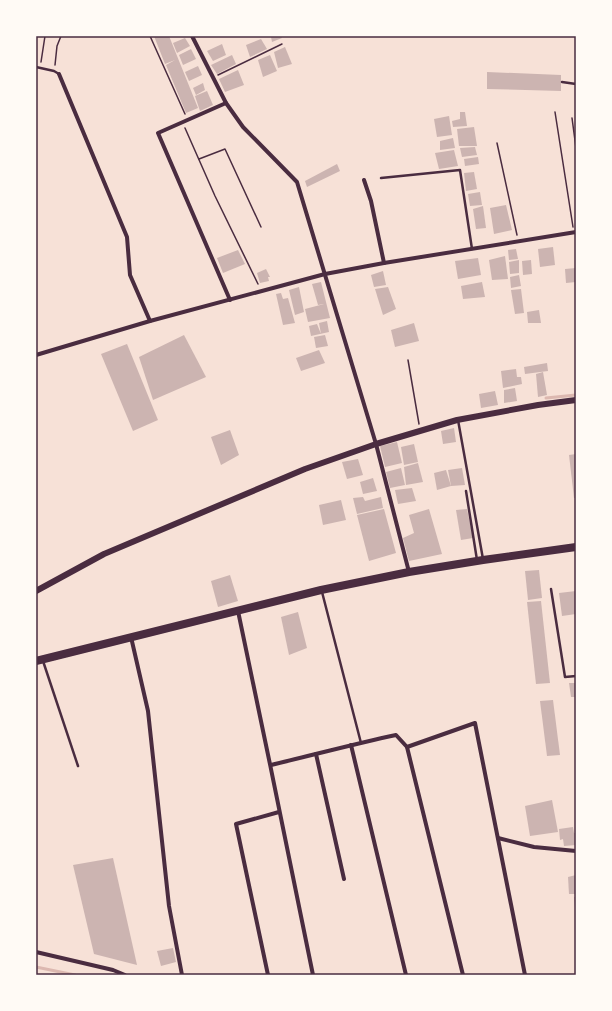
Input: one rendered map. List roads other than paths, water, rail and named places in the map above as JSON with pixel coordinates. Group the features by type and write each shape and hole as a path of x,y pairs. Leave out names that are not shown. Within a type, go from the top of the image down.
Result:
{"main road":[{"path":"39,660 321,590 409,572 480,560 576,547"}],"street":[{"path":"192,36 226,103 243,127 296,182 376,444 409,572"},
{"path":"59,74 127,237 130,275 150,321"},
{"path":"226,103 158,133 230,300"},
{"path":"364,180 384,263"},
{"path":"36,355 150,321 262,292 324,274 575,232"},
{"path":"36,591 104,554 305,469 376,444 457,420 538,405 576,400"},
{"path":"238,610 313,975"},
{"path":"131,637 148,711 169,906 182,975"},
{"path":"407,747 475,723 525,975"},
{"path":"271,765 396,735 407,747 463,975"},
{"path":"351,745 406,975"},
{"path":"316,754 344,879"},
{"path":"268,975 236,824 279,812"},
{"path":"498,838 534,847 576,851"},
{"path":"36,952 113,970 125,975"}],"lane":[{"path":"38,67 54,71 59,74"},
{"path":"562,82 576,84"},
{"path":"381,178 460,170 472,249"},
{"path":"457,420 480,560"},
{"path":"466,491 480,560"},
{"path":"551,589 564,677 576,676"},
{"path":"321,590 361,743"},
{"path":"39,660 78,766"}],"waterway":[{"path":"546,398 576,395"},
{"path":"36,967 75,975"}]}
